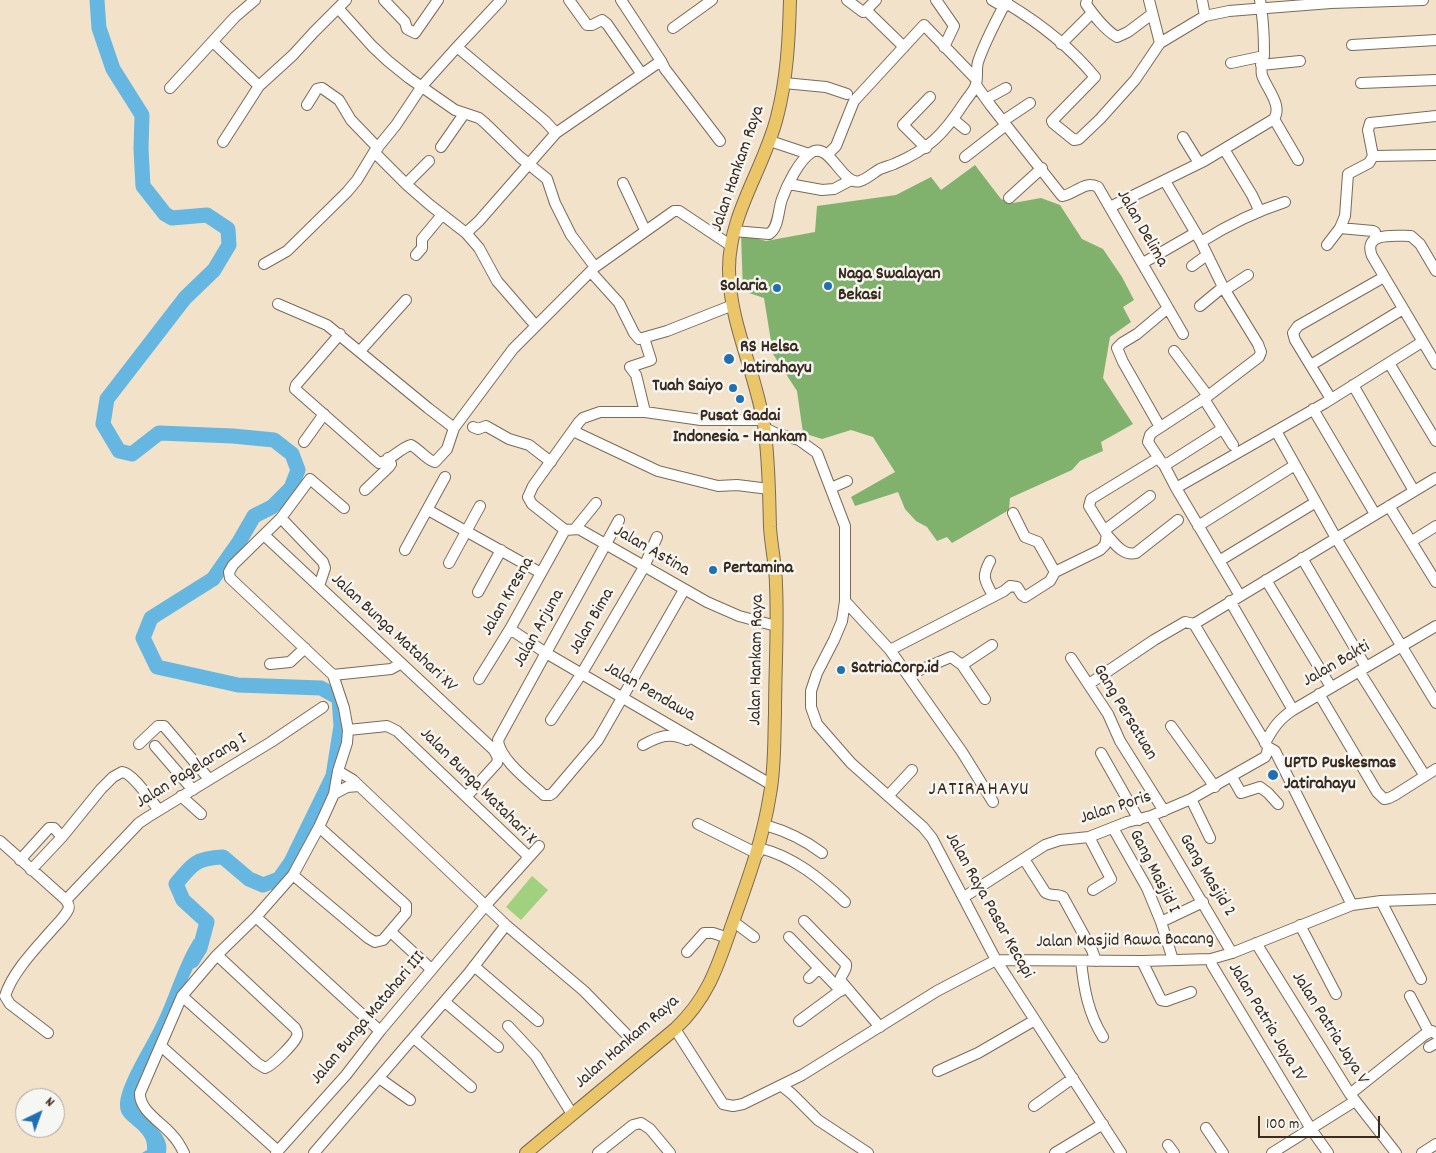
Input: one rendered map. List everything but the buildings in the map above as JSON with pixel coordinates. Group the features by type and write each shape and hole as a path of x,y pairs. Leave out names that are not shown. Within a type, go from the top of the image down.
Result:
{"main road":[{"name":"Jalan Hankam Raya","path":"526,1153 675,1029 703,996 712,980 734,922 765,825 771,788 776,626 776,585 770,530 767,430 733,305 729,271 730,245 734,231 744,200 770,141 778,117 788,45 790,0"}],"street":[{"path":"170,88 235,16 255,0"},
{"path":"384,0 405,22 407,29 415,33 438,0"},
{"path":"264,264 287,251 347,192 422,86 501,0"},
{"path":"569,0 587,24 592,25 602,20 607,24 641,73"},
{"path":"620,0 665,69 720,141"},
{"path":"674,28 712,0"},
{"path":"847,0 862,12 876,0"},
{"path":"936,0 954,26 944,47"},
{"path":"992,0 1006,3 1027,15 1095,77 1052,121 1074,140 1079,139 1100,119 1129,87 1144,69 1160,43 1205,16 1261,4 1422,0"},
{"path":"1087,0 1086,4 1092,13 1109,32 1118,37 1152,14"},
{"path":"1149,0 1160,43"},
{"path":"1202,0 1205,16"},
{"path":"789,184 811,189 834,189 851,180 861,181 881,169 926,148 939,137 953,119 976,82 976,72 980,58 1006,3"},
{"path":"224,142 259,86 293,55 342,4 378,52 409,78 455,110 479,118 546,179 555,203 571,235 593,269 619,303 636,337 644,338 733,305"},
{"path":"1110,206 1164,182 1199,163 1274,119 1277,115 1276,105 1265,83 1262,61 1261,4"},
{"path":"826,155 836,146 854,101 904,47 866,10"},
{"path":"1061,44 1092,13"},
{"name":"Jalan Delima","path":"904,47 924,25 976,82 1004,123 1042,168 1062,196 1087,185 1095,185 1101,190 1183,334"},
{"path":"1352,45 1436,40"},
{"path":"213,42 259,86"},
{"path":"457,47 545,121 556,133"},
{"path":"466,233 479,221 556,133 661,61"},
{"path":"1231,63 1300,61"},
{"path":"1361,83 1436,80"},
{"path":"784,83 826,87 847,94"},
{"path":"307,105 317,89 322,88 339,100 351,120 406,184 442,216 466,233 479,248 497,281 536,326"},
{"path":"986,99 1006,88"},
{"path":"926,148 904,125 930,96"},
{"path":"965,157 1030,103"},
{"path":"440,147 464,114"},
{"path":"1327,245 1340,228 1345,216 1348,174 1369,163 1373,156 1368,130 1370,123 1436,116"},
{"path":"953,119 965,129"},
{"path":"1274,119 1298,160"},
{"path":"1183,137 1199,163"},
{"path":"770,141 806,153 818,150 826,155 851,180"},
{"path":"1224,149 1259,210"},
{"path":"734,231 769,234 772,232 789,184 806,153"},
{"path":"1373,156 1436,155"},
{"path":"406,184 428,161"},
{"path":"1009,198 1042,168"},
{"path":"623,182 645,230"},
{"path":"1164,182 1208,255 1224,289 1261,352 1259,357 1206,398 1160,427 1150,435 1148,442 1240,596"},
{"path":"1143,263 1259,210 1285,202"},
{"path":"340,334 295,387 299,393 379,463 382,464 388,458 411,445 422,452 428,460 435,462 447,449 454,428 513,349 593,269 645,230 674,211 679,210 730,245"},
{"path":"416,255 422,248 422,239 442,216"},
{"path":"1340,228 1375,232 1375,238 1370,250 1436,364"},
{"path":"1375,238 1382,236 1411,236 1420,244 1436,271"},
{"path":"1192,266 1208,255"},
{"path":"1200,306 1248,275"},
{"path":"1331,399 1294,340 1293,333 1295,328 1384,277"},
{"path":"360,351 406,300"},
{"path":"278,304 328,325 454,428"},
{"path":"1160,427 1117,350 1122,342 1137,334 1168,308"},
{"path":"1311,365 1403,309"},
{"path":"620,371 651,360 644,338"},
{"path":"1176,488 1331,399 1422,342"},
{"path":"1174,351 1206,398 1222,429 1233,445"},
{"path":"1389,363 1436,441"},
{"path":"630,367 636,375 645,412"},
{"path":"1353,385 1414,491"},
{"path":"1313,409 1375,514"},
{"name":"Jalan Raya Pasar Kecapi","path":"551,462 583,418 600,412 645,412 767,430 799,440 817,453 845,526 845,601 842,621 817,673 811,691 812,707 817,724 851,763 923,827 932,838 996,960 1121,1153"},
{"path":"304,442 324,414"},
{"path":"473,427 478,429 486,426 509,439 529,445 551,462"},
{"path":"1178,520 1136,553 1132,554 1124,552 1106,532 1089,506 1091,499 1161,461 1169,463 1222,429"},
{"path":"573,431 658,471 718,486 737,485 769,489"},
{"path":"1276,431 1336,538 1436,703"},
{"path":"365,490 389,468 391,464 388,458"},
{"name":"Jalan Astina","path":"551,462 529,493 528,497 532,504 570,529 579,529 684,590 728,612 776,626"},
{"path":"1198,526 1295,465"},
{"path":"405,550 445,477"},
{"path":"1194,624 1436,478"},
{"path":"184,1153 177,1148 173,1136 142,1106 140,1093 182,996 218,955 256,917 292,875 319,827 334,794 338,771 347,743 348,730 344,708 333,675 230,578 229,572 233,565 281,518 310,479 344,508"},
{"path":"831,488 847,481"},
{"path":"890,650 1013,586 1017,587 1024,597 1029,595 1050,581 1055,572 1100,550 1105,545 1106,532 1150,496"},
{"path":"1219,561 1316,502"},
{"name":"Jalan Kresna","path":"479,679 542,572 570,529 596,503"},
{"path":"450,563 480,506"},
{"path":"1389,506 1435,576"},
{"path":"428,510 542,572"},
{"path":"1013,513 1025,537 1038,542 1055,572"},
{"path":"281,518 323,562 325,568 319,586"},
{"name":"Jalan Arjuna","path":"501,757 498,740 501,733 619,520"},
{"path":"1412,541 1436,526"},
{"name":"Jalan Bunga Matahari XV","path":"264,535 400,664 501,757 547,796 553,793 598,740 622,697"},
{"name":"Jalan Bima","path":"551,720 582,673 644,567 657,537"},
{"path":"478,592 501,550"},
{"path":"1302,558 1425,776"},
{"path":"990,561 984,570 984,576 994,596"},
{"path":"1266,580 1331,687"},
{"path":"622,697 684,590"},
{"path":"845,601 890,650 962,752 994,802"},
{"path":"1230,601 1293,710"},
{"path":"1089,684 1154,640 1186,622 1194,624 1266,745 1275,751 1352,905"},
{"name":"Jalan Bakti","path":"1266,745 1273,727 1293,710 1436,626"},
{"name":"Jalan Pendawa","path":"510,629 546,653 771,788"},
{"path":"962,665 992,646"},
{"path":"270,664 290,662 305,648"},
{"path":"908,675 951,657 962,665 985,700"},
{"name":"Gang Persatuan","path":"1071,658 1108,714 1120,741 1164,811"},
{"path":"333,675 391,669 400,664"},
{"path":"1320,694 1377,792 1384,798 1395,795 1436,769"},
{"name":"Jalan Pagelarang I","path":"66,900 139,824 208,779 271,742 323,707"},
{"path":"139,744 158,726 164,726 208,779"},
{"name":"Jalan Bunga Matahari X","path":"348,730 382,726 392,728 467,796 526,854 527,858 486,905"},
{"path":"1171,726 1215,787"},
{"path":"643,745 660,736 674,736 685,739 771,788"},
{"name":"Jalan Poris","path":"964,897 1053,842 1089,837 1152,816 1215,787 1265,757 1267,753 1266,745"},
{"path":"154,746 193,790"},
{"path":"1101,753 1139,820"},
{"path":"467,796 501,757"},
{"path":"888,796 912,770"},
{"path":"338,771 353,780 506,925 576,984 626,1034"},
{"path":"31,870 62,837 101,789 113,777 122,772 127,773 133,778 159,810"},
{"path":"1232,777 1241,793 1260,787 1278,804"},
{"path":"334,794 347,787 359,786"},
{"path":"181,796 201,814"},
{"path":"1191,799 1210,838"},
{"name":"Gang Masjid 2","path":"1152,816 1232,953"},
{"path":"698,824 758,851 772,851 806,869 846,902"},
{"path":"765,825 790,834 822,853"},
{"path":"292,875 372,941 378,942 383,940 406,913 406,905 319,827"},
{"path":"20,860 49,828 54,828 62,837"},
{"name":"Gang Masjid I","path":"1113,828 1147,888 1161,922 1172,960"},
{"path":"1089,837 1110,877 1109,880 1093,890"},
{"path":"0,841 69,904 67,911 12,980 5,996 10,1004 48,1033"},
{"path":"527,858 538,846"},
{"path":"1024,859 1044,892 1047,894 1058,894 1063,897 1096,961"},
{"name":"Jalan Masjid Rawa Bacang","path":"675,1029 723,1104 733,1106 743,1104 782,1086 836,1055 937,991 996,960 1081,962 1211,959 1232,953 1352,905 1381,901 1436,899"},
{"path":"1381,901 1421,979"},
{"path":"1161,922 1202,902"},
{"name":"Jalan Bunga Matahari III","path":"277,1152 346,1075 380,1031 486,905"},
{"path":"256,917 380,1031"},
{"path":"804,921 846,964 846,968 840,977 843,989"},
{"path":"734,922 754,937"},
{"path":"314,1153 445,1002 506,925"},
{"path":"1300,925 1336,994"},
{"path":"391,932 432,969"},
{"path":"687,952 704,934 713,933 728,938"},
{"path":"789,937 820,968 862,1005 880,1027"},
{"name":"Jalan Patria Jaya V","path":"1256,943 1352,1097 1396,1153"},
{"path":"182,996 265,1068 272,1065 295,1040 297,1033 295,1028 218,955"},
{"name":"Jalan Patria Jaya IV","path":"1211,959 1212,965 1311,1129 1328,1153"},
{"path":"1142,961 1161,1000 1166,1001 1191,992"},
{"path":"1081,962 1093,1020 1103,1036"},
{"path":"474,966 538,1021"},
{"path":"810,978 820,968"},
{"path":"799,1021 843,989"},
{"path":"1275,1152 1311,1129 1433,1033 1410,996"},
{"path":"445,1002 498,1047"},
{"path":"938,1071 978,1053 1035,1020"},
{"path":"508,1026 536,1056 572,1114"},
{"path":"414,1038 471,1087"},
{"path":"161,1046 277,1152"},
{"path":"380,1078 410,1100"},
{"path":"1034,1106 1072,1078"},
{"path":"782,1086 818,1120 868,1153"},
{"path":"598,1153 636,1123 645,1124 670,1153"},
{"path":"1055,1153 1103,1124"},
{"path":"1206,1128 1223,1153"},
{"path":"1422,1153 1436,1144"}],"green space":[{"path":"975,165 1001,199 1013,203 1041,198 1060,205 1082,239 1103,249 1122,277 1134,300 1123,307 1131,322 1110,337 1103,378 1133,424 1101,442 1103,451 1080,461 1072,470 1010,498 1009,510 952,543 947,537 937,541 927,527 916,521 905,509 898,492 855,506 851,497 895,472 873,437 851,430 822,439 803,433 797,391 773,354 764,298 743,291 741,234 766,241 815,232 817,206 896,195 931,177 941,190"},
{"path":"532,876 548,890 521,920 506,907"}],"water":[{"path":"194,939 204,945 135,1098 137,1106 142,1113 164,1137 166,1153 142,1153 147,1150 147,1143 140,1131 121,1112 121,1098 128,1077 151,1034"}],"waterway":[{"path":"97,0 99,28 113,69 142,115 143,186 165,214 172,218 207,215 228,229 229,245 214,270 185,298 107,399 103,424 119,451 132,454 159,433 233,436 274,440 292,454 298,470 291,488 272,507 254,516 239,542 213,579 151,618 143,638 157,667 238,685 321,688 339,698 341,726 333,776 291,862 279,879 263,885 249,879 223,857 195,863 176,884 183,900 207,922 200,948 192,961"}],"place":[{"name":"Naga Swalayan Bekasi","path":"828,286"},
{"name":"Solaria","path":"777,288"},
{"name":"RS Helsa Jatirahayu","path":"729,359"},
{"name":"Tuah Saiyo","path":"733,388"},
{"name":"Pusat Gadai Indonesia - Hankam","path":"740,399"},
{"name":"Pertamina","path":"713,570"},
{"name":"SatriaCorp.id","path":"841,670"},
{"name":"UPTD Puskesmas Jatirahayu","path":"1273,775"}],"district":[{"name":"JATIRAHAYU","path":"979,791"}]}
